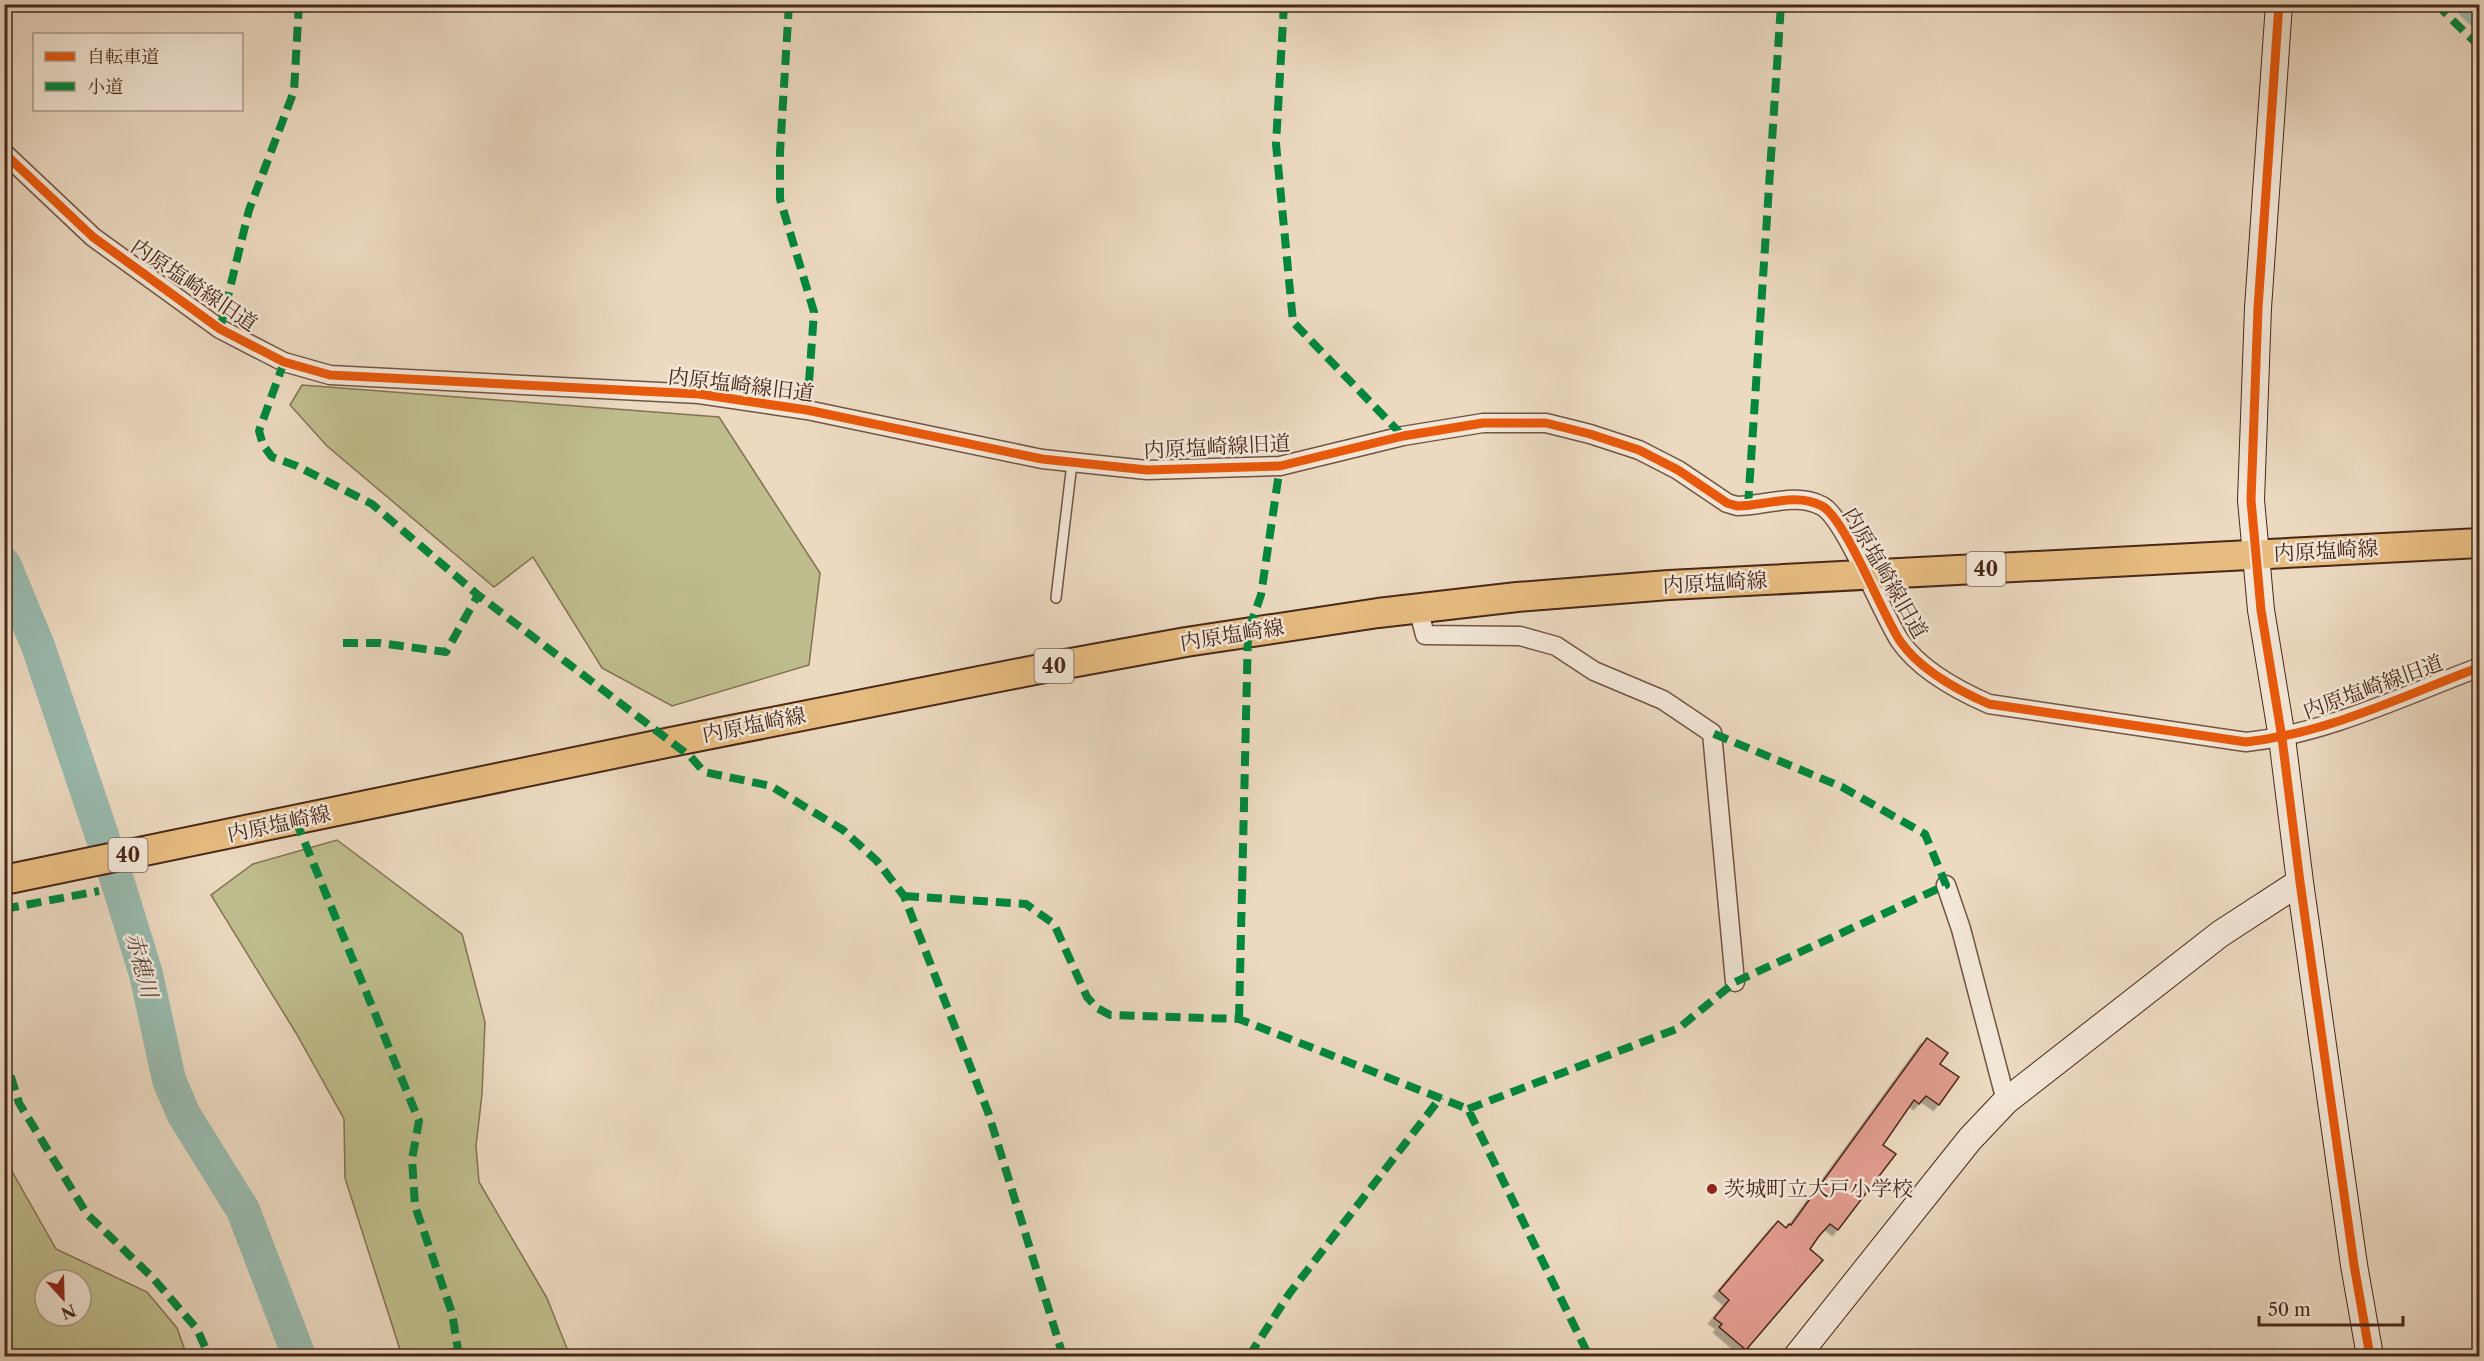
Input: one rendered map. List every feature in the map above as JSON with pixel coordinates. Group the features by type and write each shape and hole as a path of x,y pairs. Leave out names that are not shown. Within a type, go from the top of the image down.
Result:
{"main road":[{"name":"内原塩崎線","path":"4,880 671,742 1060,665 1248,632 1418,608 1592,590 2480,543"}],"street":[{"path":"2279,4 2272,74 2252,423 2251,500 2255,554 2300,882 2354,1265 2370,1356"},
{"name":"内原塩崎線旧道","path":"4,153 93,237 220,329 284,362 330,375 699,394 807,410 1071,463 1147,470 1281,466 1403,436 1483,423 1546,423 1639,450 1678,470 1727,503 1737,506 1801,499 1824,507 1845,537 1901,642 1914,657 1966,694 1989,704 2246,742 2282,738 2330,724 2480,667"},
{"path":"1418,608 1425,635 1520,636 1556,646 1594,671 1663,700 1712,733 1735,982"},
{"path":"1797,1356 1970,1139 2006,1101 2220,934 2300,882"},
{"path":"1947,885 1962,929 2006,1101"}],"lane":[{"path":"1056,598 1071,463"}],"shaded area":[{"path":"302,385 719,417 820,573 809,665 672,706 602,668 533,557 494,587 327,446 290,405"},
{"path":"337,840 462,934 485,1022 482,1094 476,1146 479,1182 547,1298 570,1356 402,1356 345,1178 344,1119 296,1033 211,895 253,864"},
{"path":"5,1159 56,1249 147,1292 177,1328 187,1356 5,1356"}],"building":[{"path":"1927,1038 1948,1053 1940,1064 1959,1077 1939,1105 1926,1096 1919,1104 1914,1100 1883,1145 1896,1154 1838,1230 1830,1224 1819,1236 1810,1249 1823,1260 1746,1350 1719,1327 1722,1324 1714,1318 1729,1300 1719,1291 1778,1221 1786,1228 1789,1224 1791,1225"}],"waterway":[{"path":"2473,4 2480,11"},
{"name":"赤穂川","path":"4,564 38,646 118,883 146,974 169,1080 184,1115 243,1210 299,1356"}],"marked path":[{"path":"220,329 249,210 294,91 299,4"},
{"path":"789,4 780,152 780,199 814,312 807,410"},
{"path":"1284,4 1276,144 1293,322 1403,436"},
{"path":"1748,506 1781,4"},
{"path":"2436,4 2480,47"},
{"path":"284,362 259,431 263,445 272,457 297,466 372,504 478,595 691,757 704,772 771,786 843,830 877,861 904,896 988,1112 1063,1356"},
{"path":"1239,1019 1248,632 1261,595 1280,466"},
{"path":"343,643 379,643 446,652 478,595"},
{"path":"1468,1109 1679,1028 1735,982 1946,885 1925,834 1842,787 1712,733"},
{"path":"296,821 419,1121 412,1159 415,1206 452,1313 459,1356"},
{"path":"4,909 99,891"},
{"path":"904,896 1026,904 1054,924 1087,997 1097,1008 1110,1015 1239,1019 1468,1109 1589,1356"},
{"path":"4,1054 19,1103 87,1214 153,1278 197,1329 209,1356"},
{"path":"1249,1356 1289,1294 1441,1097"}],"cycle path":[{"path":"2279,4 2258,308 2251,500 2261,610 2282,738 2354,1265 2370,1356"},
{"path":"4,153 93,237 220,329 284,362 330,375 699,394 807,410 1042,459 1147,470 1280,466 1403,436 1483,423 1546,423 1639,450 1678,470 1727,503 1737,506 1802,500 1822,506 1841,528 1892,628 1908,651 1940,678 1989,704 2246,742 2306,731 2336,722 2480,667"}],"place":[{"name":"茨城町立大戸小学校","path":"1712,1189"}]}
